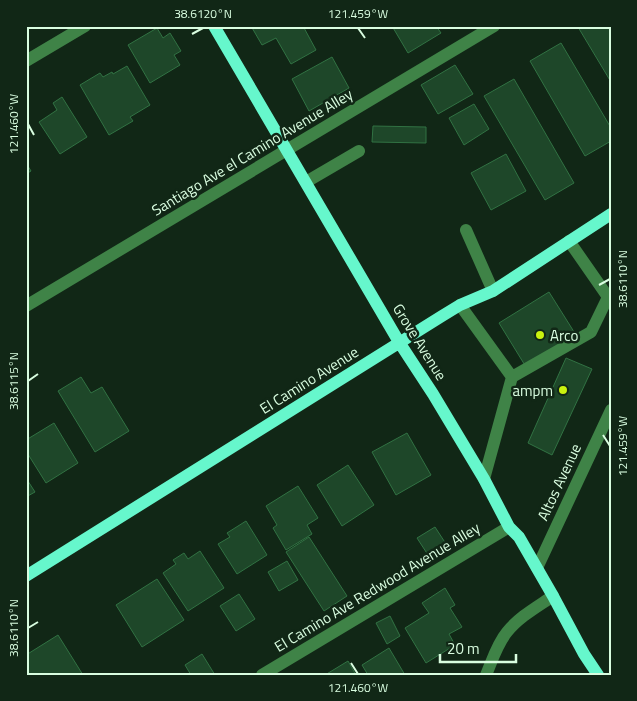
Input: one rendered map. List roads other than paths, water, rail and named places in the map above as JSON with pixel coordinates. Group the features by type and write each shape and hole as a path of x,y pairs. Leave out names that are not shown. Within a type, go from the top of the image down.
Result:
{"main road":[{"name":"Grove Avenue","path":"214,26 399,342 484,479 509,527 519,537 584,654 598,675"},
{"name":"El Camino Avenue","path":"26,576 399,342 460,305 493,291 611,214"}],"street":[{"path":"26,61 85,26"},
{"name":"Santiago Ave el Camino Avenue Alley","path":"26,306 494,26"},
{"path":"306,182 359,151"},
{"path":"466,230 493,291"},
{"path":"484,479 512,377 591,332 608,297 569,241"},
{"path":"460,305 512,377"},
{"name":"Altos Avenue","path":"537,568 611,410"},
{"name":"El Camino Ave Redwood Avenue Alley","path":"262,675 509,527"},
{"path":"486,675 507,632 525,615 553,596"}],"place":[{"name":"Arco","path":"540,335"},
{"name":"ampm","path":"563,390"}]}
